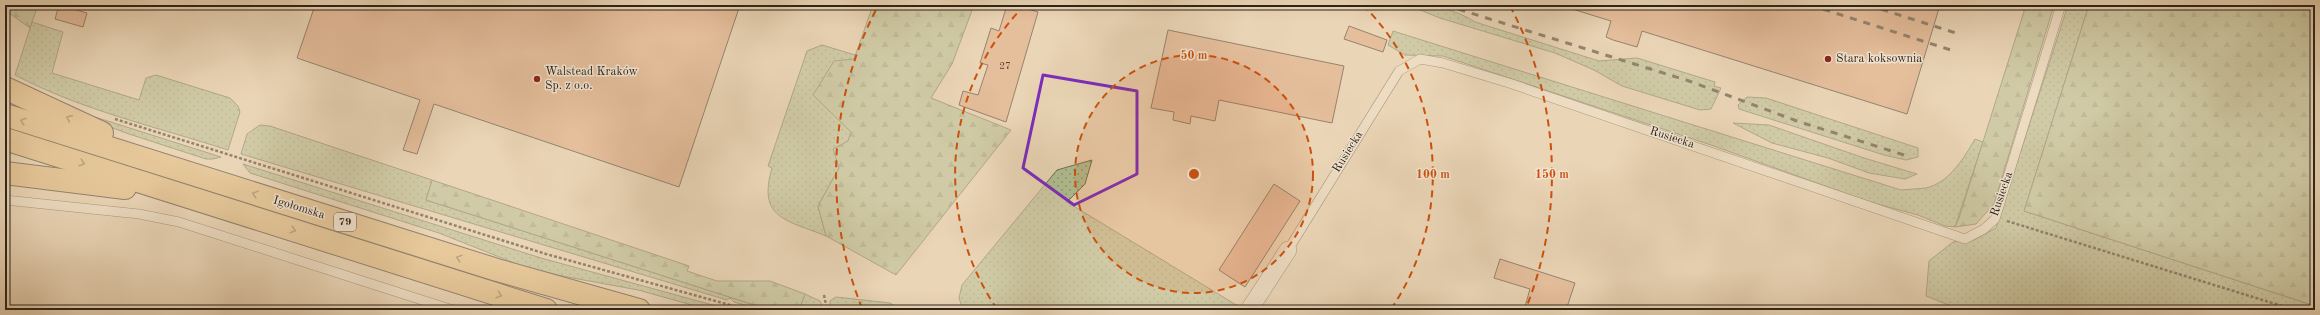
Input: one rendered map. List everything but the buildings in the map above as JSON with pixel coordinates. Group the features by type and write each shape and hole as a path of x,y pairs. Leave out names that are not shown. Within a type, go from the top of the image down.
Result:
{"main road":[{"path":"5,88 194,174"},
{"name":"Igołomska","path":"5,115 497,270 639,310"},
{"name":"Igołomska","path":"5,139 546,310"},
{"path":"5,173 189,197"}],"street":[{"name":"Rusiecka","path":"1249,310 1288,250"}],"lane":[{"name":"Rusiecka","path":"1288,250 1399,71 1420,59 1443,63 1509,83 1965,239 1984,229 1995,220 2061,5"},
{"path":"5,200 139,214 179,222 453,310"}],"path":[{"path":"108,116 546,254 748,310"},
{"path":"1995,220 2012,222 2295,310"},
{"path":"824,295 827,310"}],"highlighted area":[{"path":"1043,75 1137,91 1137,174 1074,205 1023,168"}],"green space":[{"path":"5,5 38,5 30,28 5,10"},
{"path":"873,5 974,5 952,64 931,98 1011,130 896,275 826,236 818,206 839,168 833,149 848,141 851,132 813,95 834,61 854,59"},
{"path":"1408,5 1434,7 1452,11 1475,22 1599,61 1637,58 1715,82 1714,86 1721,88 1711,109 1700,110 1622,86 1594,70 1555,53 1440,18"},
{"path":"2026,5 2054,5 1994,204 1976,224 1955,227 1959,218"},
{"path":"2068,5 2089,5 2024,211 2315,306 2315,310 1961,310 1926,296 1929,261 1953,242 1974,240 1996,228"},
{"path":"2089,5 2315,5 2315,306 2024,211"},
{"path":"32,22 63,32 52,73 139,100 146,78 156,75 230,98 238,106 240,112 228,150 93,108 40,87 15,75"},
{"path":"1393,31 1901,190 1926,188 1942,181 1961,162 1975,139 1983,142 1955,227 1945,226 1918,215 1870,202 1711,145 1443,56 1405,55 1388,45"},
{"path":"822,45 855,55 851,132 839,168 818,206 826,236 799,226 779,215 772,208 769,198 768,185 772,168 768,166 807,51"},
{"path":"1747,97 1766,98 1918,148 1918,157 1906,160 1884,155 1739,109 1738,105"},
{"path":"95,117 221,157 206,159 126,133 90,119"},
{"path":"1733,123 1769,125 1864,158 1917,174 1905,179 1869,173 1828,158 1772,143"},
{"path":"260,125 270,126 432,180 426,200 770,310 761,310 734,302 730,298 727,300 241,154 247,134"},
{"path":"1092,160 1085,184 1067,202 1238,306 1236,310 963,310 959,298 962,285 1057,170"},
{"path":"243,164 541,258 731,310 710,310 638,290 562,276 522,266 439,233 250,173"},
{"path":"432,180 689,266 687,271 717,281 770,281 805,294 799,310 770,310 426,200"},
{"path":"805,294 820,301 824,310 799,310"},
{"path":"836,297 890,303 902,310 830,310 830,301"}],"railway":[{"path":"1445,5 1689,81 1797,121 1904,155"},
{"path":"1810,5 1954,51"},
{"path":"1868,5 1959,34"}],"place":[{"name":"Stara koksownia","path":"1828,59"},
{"name":"Walstead Kraków Sp. z o.o.","path":"537,79"}]}
